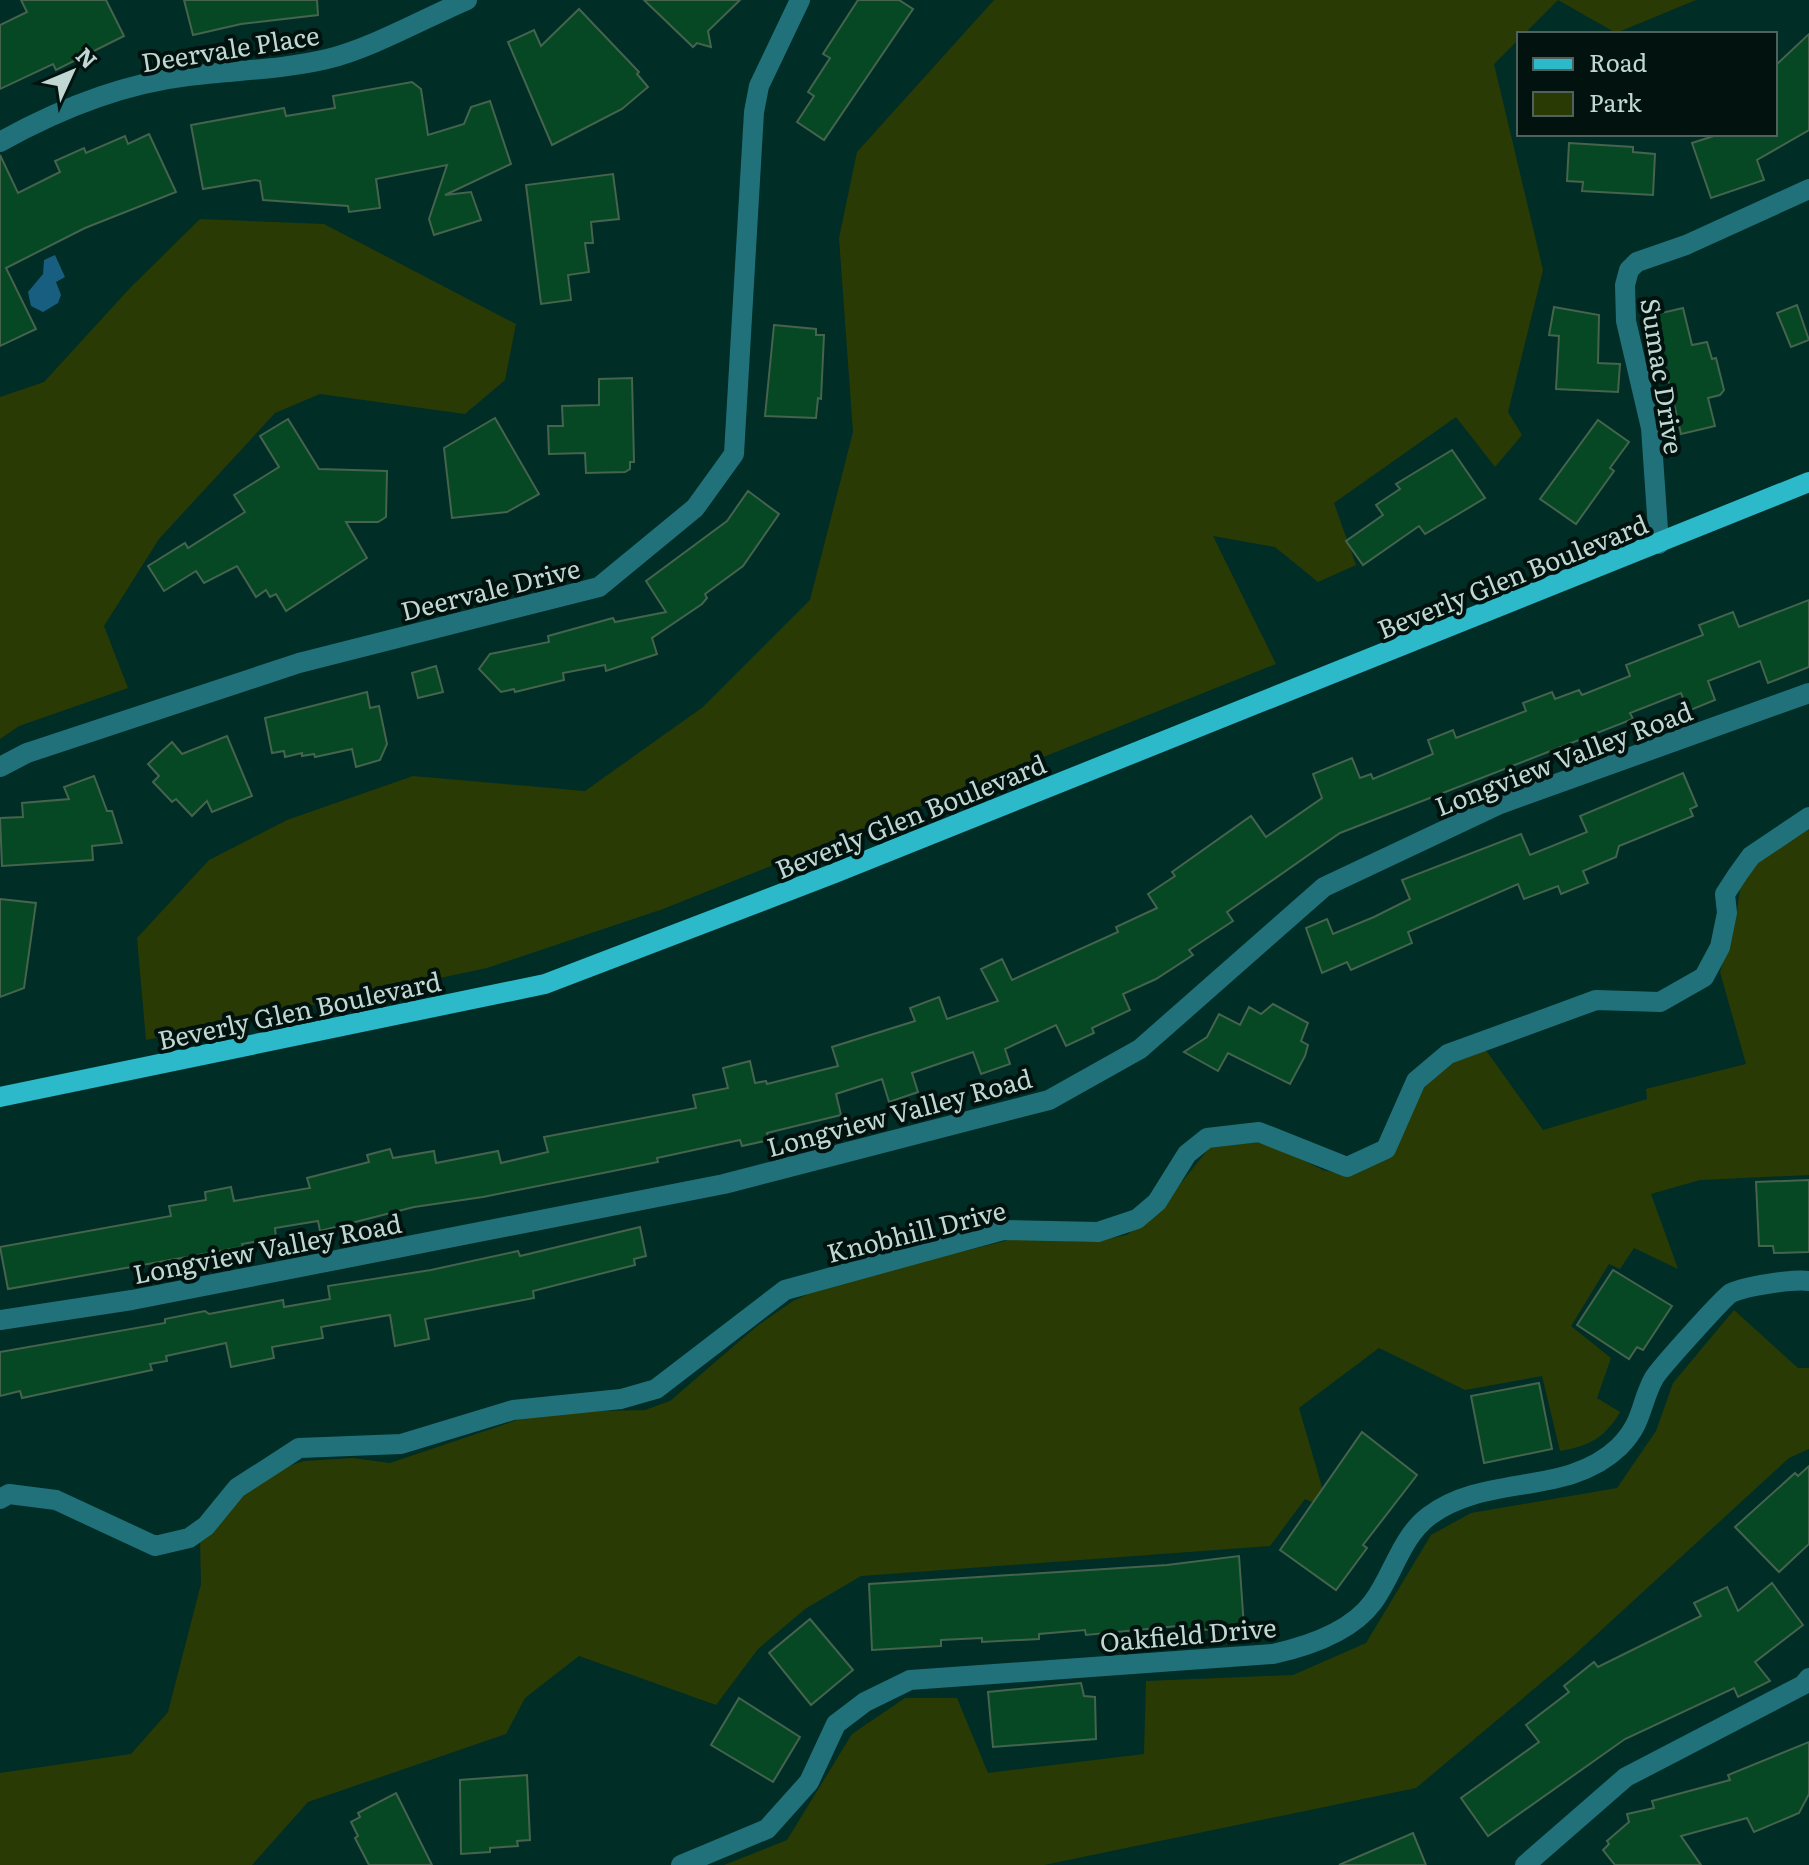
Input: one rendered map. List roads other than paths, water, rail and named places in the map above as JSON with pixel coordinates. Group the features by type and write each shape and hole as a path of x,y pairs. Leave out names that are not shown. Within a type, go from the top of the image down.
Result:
{"main road":[{"name":"Beverly Glen Boulevard","path":"0,1097 545,984 835,873 1809,482"}],"street":[{"name":"Deervale Place","path":"0,142 51,113 93,97 186,76 287,68 332,58 467,0"},
{"name":"Deervale Drive","path":"0,767 27,753 299,663 599,587 695,508 734,454 754,112 759,86 800,0"},
{"name":"Sumac Drive","path":"1659,544 1651,428 1626,321 1625,285 1629,270 1637,262 1686,245 1809,189"},
{"name":"Longview Valley Road","path":"0,1320 132,1300 724,1184 1049,1100 1140,1049 1324,887 1500,804 1809,693"},
{"name":"Knobhill Drive","path":"0,1499 9,1494 56,1500 155,1546 189,1538 206,1526 237,1488 299,1448 401,1444 513,1410 621,1399 656,1389 785,1290 1003,1230 1098,1232 1137,1219 1157,1202 1187,1154 1207,1138 1259,1132 1347,1167 1386,1149 1416,1081 1448,1054 1596,1000 1660,1002 1704,977 1720,947 1727,913 1725,894 1738,874 1751,856 1809,817"},
{"name":"Oakfield Drive","path":"681,1865 767,1829 809,1782 836,1724 865,1702 910,1680 1273,1654 1303,1648 1343,1628 1373,1602 1394,1559 1427,1517 1472,1493 1574,1475 1599,1464 1642,1418 1654,1378 1731,1293 1809,1281"},
{"path":"1525,1865 1626,1777 1803,1685 1809,1678"}],"water":[{"path":"55,255 65,277 56,282 61,295 58,303 43,312 31,306 28,292 43,274 44,260"}]}
